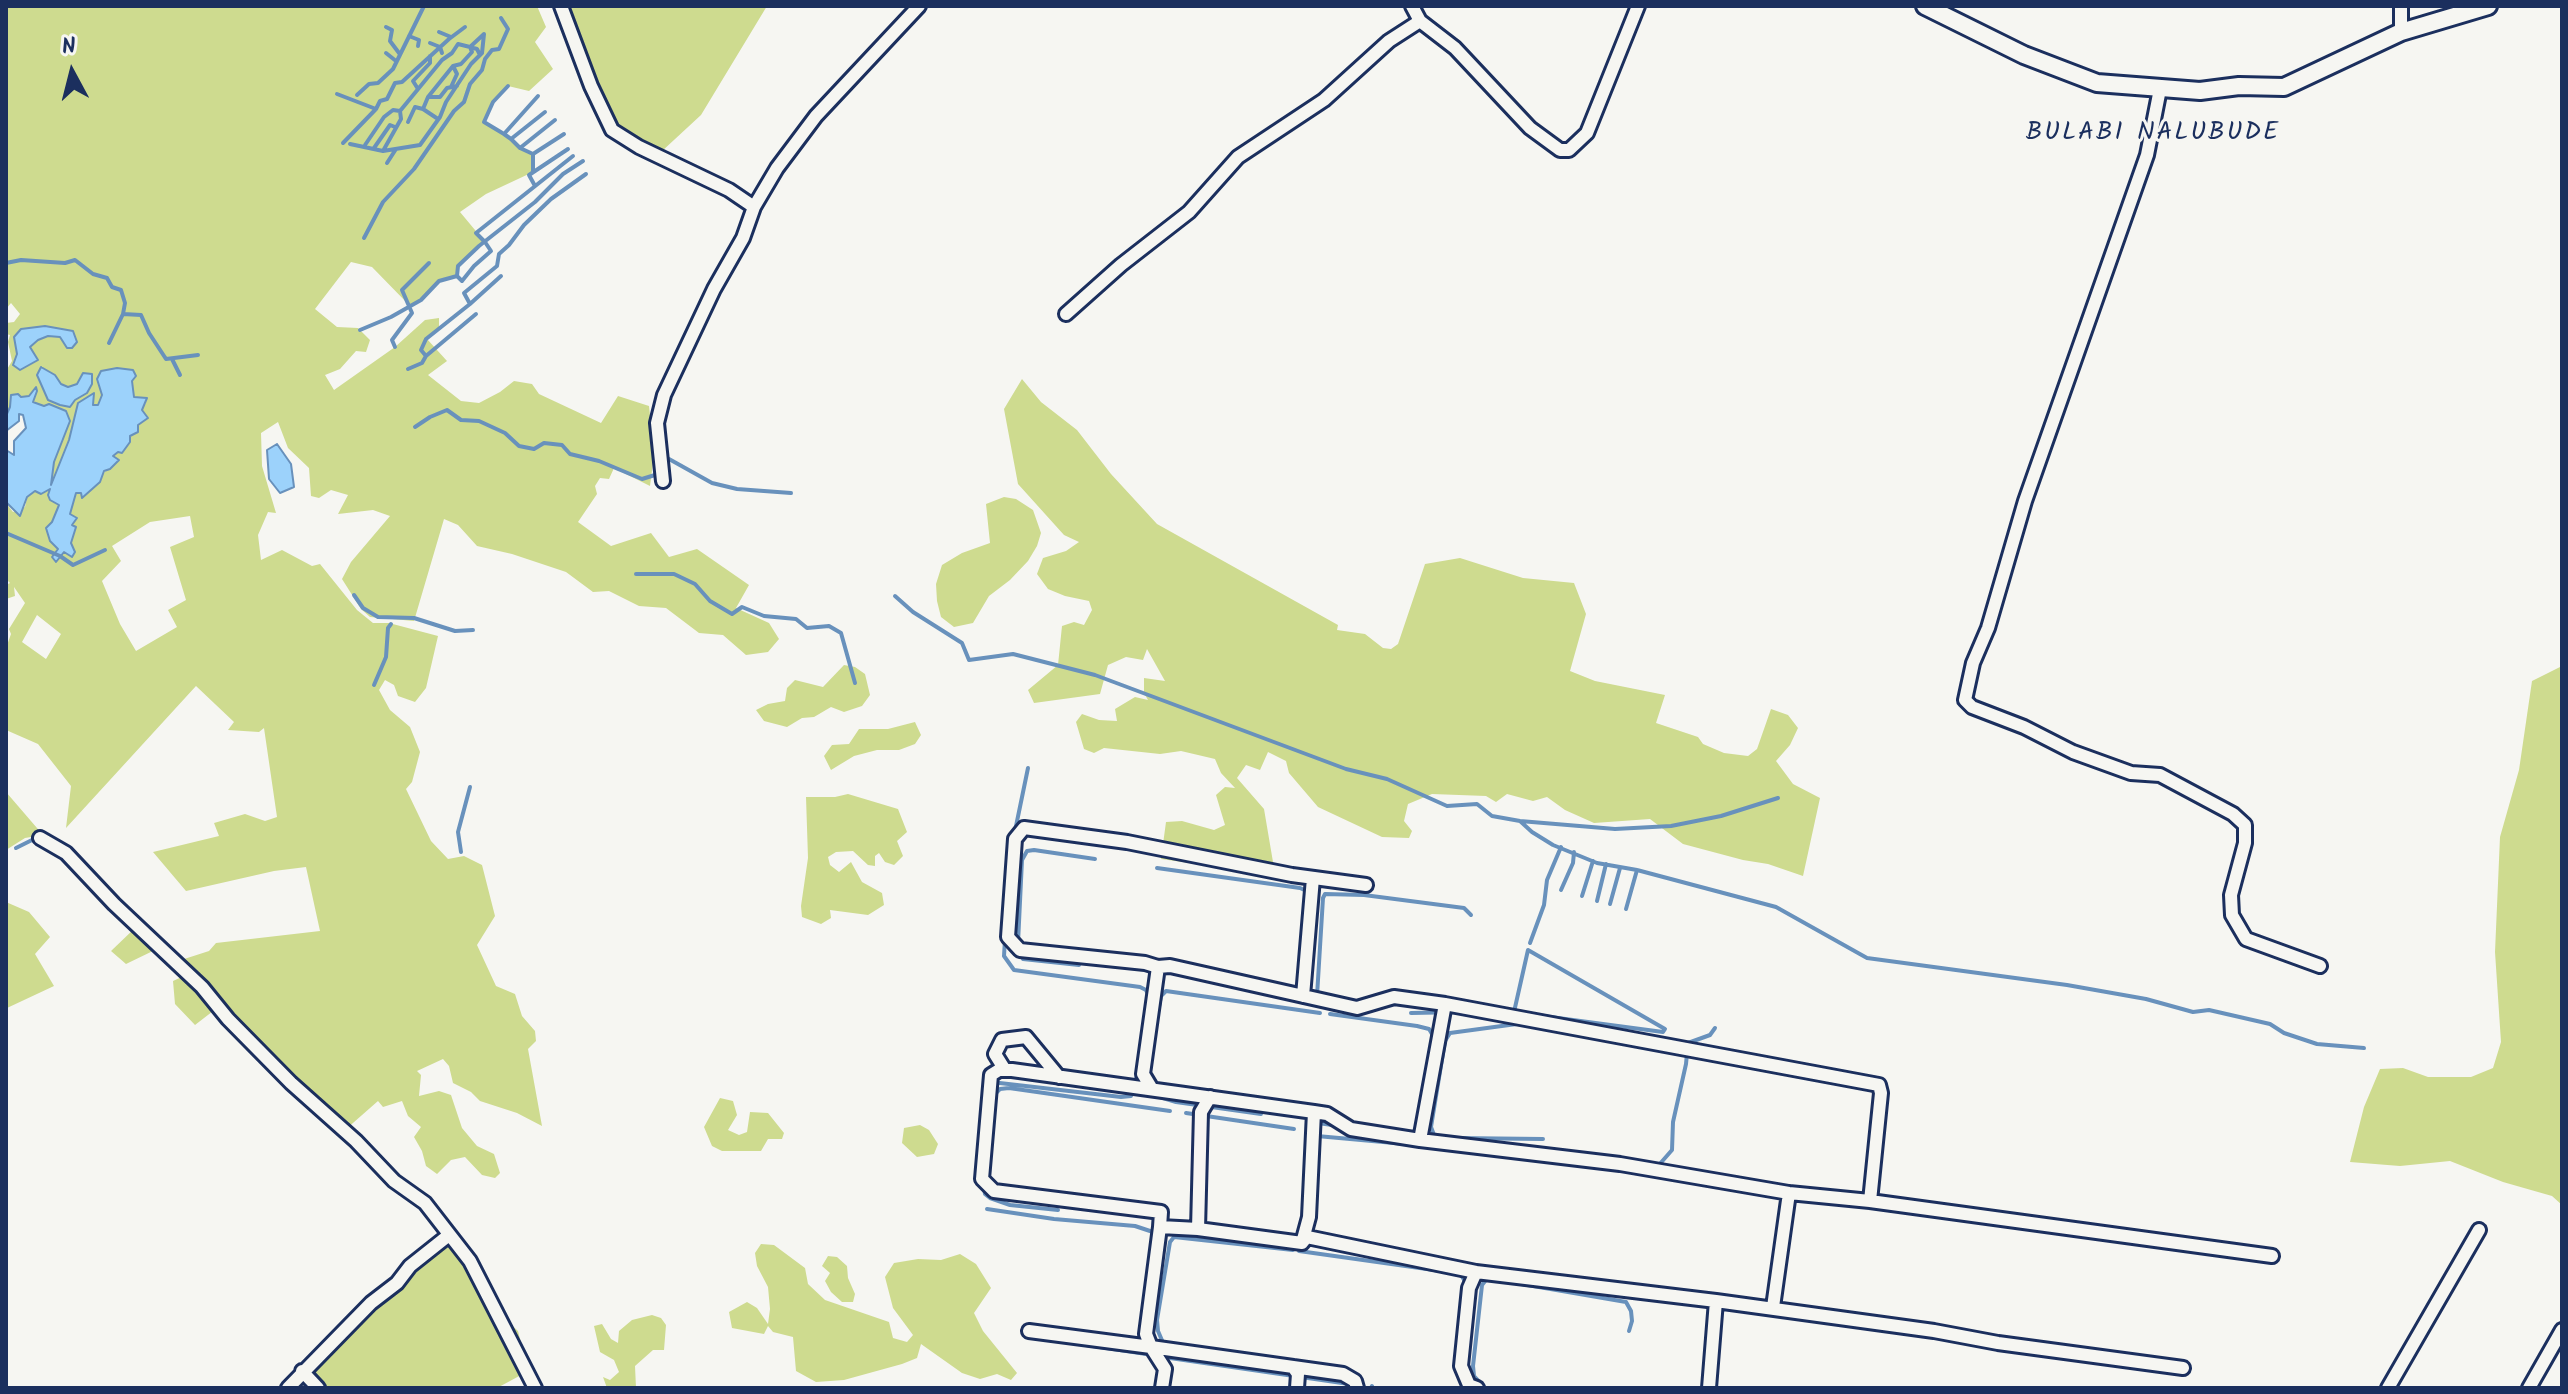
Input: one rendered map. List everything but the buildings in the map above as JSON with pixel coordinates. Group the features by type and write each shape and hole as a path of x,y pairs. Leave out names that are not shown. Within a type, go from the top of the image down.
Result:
{"street":[{"path":"561,6 591,86 612,130 639,147 729,190 754,207"},
{"path":"663,481 657,423 664,395 714,289 743,238 754,207 777,168 816,116 919,6"},
{"path":"1412,6 1420,21 1455,48 1530,128 1560,150 1569,150 1587,133 1638,6"},
{"path":"1925,6 2024,55 2097,83 2200,91 2239,86 2284,87 2401,32 2488,6"},
{"path":"2401,6 2401,32"},
{"path":"1066,314 1121,265 1189,212 1238,157 1324,100 1381,47 1420,21"},
{"path":"2160,89 2147,155 2025,501 1988,628 1973,663 1965,700 1972,707 2024,727 2073,752 2131,773 2160,775 2233,814 2245,825 2245,843 2231,895 2232,915 2246,939 2320,966"},
{"path":"1366,885 1313,878 1127,842 1024,828 1015,839 1008,937 1020,950 1170,966 1357,1008 1394,997 1445,1004 1879,1085 1881,1093 1870,1201"},
{"path":"40,838 66,853 114,904 202,987 228,1019 291,1083 356,1141 394,1181 425,1203 470,1261 535,1388"},
{"path":"1303,996 1313,878"},
{"path":"1131,1086 1143,1074 1158,967"},
{"path":"1420,1140 1445,1004"},
{"path":"1005,1070 995,1054 1002,1040 1026,1037 1059,1077"},
{"path":"1162,1388 1165,1369 1146,1334 1161,1212 994,1191 982,1179 991,1075 999,1070 1327,1114 1351,1129 1420,1140 1620,1164 1789,1193 1870,1201 2272,1256"},
{"path":"1143,1074 1152,1089"},
{"path":"1198,1229 1201,1112 1210,1097"},
{"path":"1302,1243 1309,1217 1314,1112"},
{"path":"1773,1307 1789,1193"},
{"path":"1160,1227 1302,1243"},
{"path":"2388,1388 2479,1230"},
{"path":"288,1388 371,1303 449,1235"},
{"path":"1302,1243 1307,1237 1476,1272 1773,1307 1998,1343 2183,1368"},
{"path":"1476,1272 1469,1288 1461,1366 1469,1385 1477,1388"},
{"path":"1709,1388 1716,1301"},
{"path":"2529,1388 2562,1330"},
{"path":"1029,1331 1343,1374 1355,1381 1357,1388"},
{"path":"1293,1367 1298,1374 1297,1388"},
{"path":"302,1371 318,1388"}],"green space":[{"path":"6,6 537,6 546,27 535,42 553,69 529,91 508,86 493,102 484,122 533,154 533,172 486,194 460,212 485,242 458,266 457,276 439,281 421,300 410,306 372,267 351,262 315,309 337,327 358,328 370,340 366,352 356,351 340,369 325,375 334,390 395,347 425,320 439,318 439,327 427,339 447,361 428,375 461,401 479,403 514,381 532,384 539,394 601,423 618,396 649,406 654,454 650,486 614,468 609,479 600,478 595,486 597,494 578,522 611,546 651,533 669,557 697,549 749,585 736,608 769,623 779,639 768,652 746,655 723,635 699,633 666,608 639,606 609,591 593,592 566,572 477,546 458,525 444,519 414,621 370,617 361,609 342,579 351,562 390,516 373,510 338,514 348,495 331,490 319,498 311,496 309,468 288,448 278,422 261,433 262,466 276,513 268,512 258,535 261,560 282,550 312,566 320,564 357,610 373,623 389,623 438,636 426,688 415,702 398,696 394,685 385,680 379,690 390,710 410,727 420,752 412,782 406,789 431,841 448,859 464,856 482,865 495,916 477,945 496,986 515,994 522,1016 535,1031 536,1041 528,1049 542,1126 517,1113 480,1101 471,1092 453,1083 449,1066 443,1059 417,1071 421,1075 419,1096 439,1091 451,1095 462,1128 477,1146 494,1154 500,1173 495,1178 482,1175 465,1157 451,1160 437,1174 426,1166 414,1137 421,1127 408,1116 402,1101 383,1107 378,1101 345,1130 178,961 209,951 216,943 320,931 306,867 186,891 153,852 219,836 214,823 245,814 265,821 277,817 264,728 259,732 228,730 234,722 196,686 66,828 71,786 38,744 6,730 6,648 11,634 9,629 25,603 14,587 15,596 6,599 6,585 10,583 6,579 6,503 13,512 25,507 27,497 35,491 50,488 54,462 70,420 49,404 44,406 32,402 30,396 20,398 6,416 6,371 12,361 6,323 14,322 20,314 11,303 6,309","holes":["41,368 55,375 61,384 69,387 78,384 87,392 75,400 48,400 37,375","132,381 134,398 146,403 141,410 147,418 113,457 118,460 81,493 76,493 69,514 71,543 64,552 55,544 52,522 59,505 48,495 74,418 94,394 93,406 98,405 102,395 100,384","190,516 194,537 170,547 186,600 168,610 177,627 136,651 120,624 102,581 121,561 112,546 150,522","37,615 61,634 46,659 22,642"]},
{"path":"568,6 767,6 701,115 661,152 614,126 601,100"},
{"path":"1022,379 1041,402 1077,430 1111,474 1157,524 1338,625 1337,630 1365,634 1383,648 1391,649 1398,644 1425,564 1460,558 1523,578 1574,583 1586,614 1570,671 1595,681 1665,695 1656,723 1698,737 1703,744 1724,753 1748,756 1757,749 1771,709 1788,715 1798,728 1790,745 1776,761 1793,784 1820,798 1803,876 1768,864 1683,844 1650,819 1594,823 1565,810 1547,797 1533,801 1507,794 1496,802 1486,796 1432,794 1408,804 1404,821 1412,831 1409,838 1382,837 1318,807 1289,773 1286,761 1268,752 1260,770 1246,765 1237,778 1264,809 1273,862 1283,876 1161,859 1166,822 1182,821 1214,830 1225,825 1216,795 1225,787 1235,788 1221,773 1215,759 1181,751 1160,754 1104,748 1094,753 1084,749 1076,722 1082,714 1099,720 1117,721 1115,709 1135,697 1148,700 1144,693 1144,678 1165,681 1147,649 1143,660 1126,657 1108,665 1100,694 1034,703 1028,690 1058,665 1062,626 1074,622 1084,625 1092,610 1089,601 1048,589 1037,574 1043,558 1066,551 1079,542 1064,535 1018,484 1004,409"},
{"path":"1004,497 1016,499 1033,510 1041,533 1037,546 1010,580 989,596 973,623 954,627 941,617 937,601 936,584 942,565 962,553 990,543 986,504"},
{"path":"844,665 855,667 865,674 870,695 862,706 844,712 831,707 787,727 764,721 756,710 785,701 787,688 795,680 823,687"},
{"path":"2562,666 2562,1205 2552,1196 2503,1182 2450,1161 2400,1166 2350,1162 2364,1107 2380,1069 2403,1068 2428,1077 2471,1077 2493,1068 2501,1042 2495,952 2500,837 2519,770 2532,681"},
{"path":"915,722 921,735 915,744 899,750 877,750 854,756 831,770 824,756 832,745 849,744 859,729 888,729"},
{"path":"6,792 43,835 25,838 6,850"},
{"path":"848,794 898,809 907,832 897,841 903,856 894,865 885,862 879,853 875,856 875,866 868,865 853,851 836,852 828,857 830,865 839,872 851,862 862,882 882,893 884,905 868,915 830,910 831,918 821,924 802,917 808,858 806,797"},
{"path":"6,902 29,912 50,937 35,954 54,986 7,1008"},
{"path":"135,928 157,949 126,964 111,951"},
{"path":"186,975 217,1008 195,1025 175,1004 173,981"},
{"path":"720,1098 733,1101 737,1115 728,1130 739,1135 747,1132 750,1112 768,1113 784,1133 782,1139 768,1139 761,1151 722,1151 712,1146 704,1127"},
{"path":"920,1125 929,1130 938,1144 934,1154 917,1157 902,1143 904,1128"},
{"path":"449,1243 506,1320 518,1331 523,1351 518,1364 523,1374 497,1388 320,1388 305,1371 348,1318 375,1303 414,1268"},
{"path":"761,1244 774,1245 805,1268 808,1284 825,1300 889,1322 893,1338 907,1342 913,1335 893,1308 885,1277 894,1263 918,1259 941,1260 960,1254 976,1264 991,1288 974,1313 983,1331 1017,1373 1011,1380 997,1374 980,1379 962,1373 921,1344 917,1358 902,1364 844,1380 816,1382 796,1371 793,1337 773,1332 768,1326 764,1334 732,1328 729,1312 747,1302 757,1308 768,1324 768,1287 757,1266 755,1253"},
{"path":"828,1256 837,1257 847,1266 855,1294 853,1302 842,1302 825,1281 830,1273 822,1266"},
{"path":"652,1315 661,1318 666,1325 664,1350 653,1350 635,1366 636,1388 607,1388 603,1377 610,1380 619,1372 614,1360 600,1352 594,1326 602,1324 611,1339 618,1343 619,1331 632,1320"}],"water":[{"path":"45,326 73,331 77,342 72,348 67,348 60,337 48,336 38,340 30,347 38,360 20,370 13,365 17,354 14,337 21,329"},
{"path":"41,367 68,387 77,384 83,373 92,374 92,384 87,393 70,407 60,405 48,400 37,375"},
{"path":"117,368 133,370 136,376 132,381 134,397 147,398 142,410 148,418 138,425 138,432 130,436 130,442 122,453 113,456 119,460 104,471 100,482 82,498 81,493 76,493 70,514 77,518 72,525 76,527 71,543 75,552 72,557 64,552 56,562 52,557 58,549 50,541 46,528 59,505 50,500 50,489 41,494 35,491 27,497 20,516 6,502 6,450 14,455 14,441 26,428 23,415 19,414 19,421 6,431 11,395 29,396 36,387 33,402 66,411 70,421 54,462 51,485 69,440 78,403 94,393 93,405 98,405 102,395 97,379 101,371"},
{"path":"277,444 291,464 294,487 280,493 269,479 267,450"}],"waterway":[{"path":"357,95 369,84 378,83 393,69 424,6"},
{"path":"364,238 383,202 414,169 454,111 464,102 470,84 482,70 485,59 492,50 499,49 508,29 501,18"},
{"path":"386,27 392,30 390,41 399,53"},
{"path":"343,143 380,101 387,99 395,83 402,82 465,27"},
{"path":"439,32 451,37"},
{"path":"350,144 383,151 420,145 471,64 482,53 484,34"},
{"path":"383,151 401,119 400,111 442,60 458,44 470,47 484,34"},
{"path":"409,36 419,40 418,46"},
{"path":"430,43 440,47 442,53"},
{"path":"408,122 415,107 423,109 428,97 453,66 461,64 472,52 470,47 477,49 480,55"},
{"path":"386,53 396,61"},
{"path":"418,89 413,81 430,63 430,56"},
{"path":"451,87 457,74 453,66"},
{"path":"428,97 440,97 447,88 457,86"},
{"path":"504,134 484,122 493,102 508,86"},
{"path":"337,94 376,109"},
{"path":"511,139 504,134 538,96"},
{"path":"423,109 438,119"},
{"path":"365,145 384,117 393,110 400,111"},
{"path":"520,148 511,139 545,112"},
{"path":"533,154 520,148 555,120"},
{"path":"374,148 390,125 395,127"},
{"path":"533,171 533,154 564,134"},
{"path":"387,163 396,149"},
{"path":"535,186 529,175 568,149"},
{"path":"457,276 462,281 491,251 476,233 573,156"},
{"path":"360,330 421,300 439,281 457,276 458,266 479,246 535,202 563,174 583,161"},
{"path":"408,369 422,363 426,356 421,350 426,339 470,304 464,293 497,266 499,254 524,225 551,199 586,174"},
{"path":"6,263 21,260 65,263 75,260 93,274 107,278 112,287 121,290 125,303 109,343"},
{"path":"395,347 392,340 412,313 402,290 429,263"},
{"path":"470,304 501,276"},
{"path":"123,314 141,315 166,359 198,355"},
{"path":"426,356 476,314"},
{"path":"172,359 180,375"},
{"path":"415,427 447,410 461,420 479,421 505,433 519,446 534,449 544,443 562,445 570,454 599,461 642,479 655,475 660,469"},
{"path":"665,462 669,459 712,483 737,489 791,493"},
{"path":"6,533 60,556 73,565 105,550"},
{"path":"636,574 674,574 695,584 710,601 732,614 742,607 764,616 796,619 807,628 829,626 841,633 855,683"},
{"path":"354,595 363,608 378,617 414,618 455,631 473,630"},
{"path":"895,596 913,612 962,643 969,660 1013,654 1095,675 1346,769 1387,779 1447,806 1477,804 1492,816 1615,829 1671,826 1721,816 1778,798"},
{"path":"374,685 386,657 391,624"},
{"path":"1015,831 1028,768"},
{"path":"461,852 458,832 470,787"},
{"path":"1520,821 1553,845 1597,863 1637,870 1776,907 1867,958 2067,985 2146,999 2193,1012 2209,1010 2270,1024 2284,1033 2317,1044 2364,1048"},
{"path":"16,848 32,840 40,844"},
{"path":"1530,943 1544,905 1547,880 1561,847"},
{"path":"1018,943 1022,860 1027,851 1095,859"},
{"path":"1561,890 1573,863 1574,852"},
{"path":"1582,896 1593,861"},
{"path":"1597,901 1606,864"},
{"path":"1157,868 1300,888 1309,892"},
{"path":"1610,904 1620,868"},
{"path":"1626,909 1637,870"},
{"path":"1317,996 1325,894 1364,895 1464,908 1471,915"},
{"path":"1005,939 1004,956 1014,970 1140,987 1149,996"},
{"path":"1514,1012 1528,950 1665,1029 1663,1032 1528,1014"},
{"path":"1018,951 1023,959 1079,965"},
{"path":"1155,1028 1161,996 1166,991 1320,1013"},
{"path":"1411,1013 1463,1012"},
{"path":"1330,1014 1417,1026 1429,1029 1435,1039"},
{"path":"1437,1137 1431,1127 1445,1041 1450,1033 1524,1023"},
{"path":"1658,1166 1672,1150 1673,1122 1688,1043 1710,1035 1715,1028"},
{"path":"991,1082 1121,1097 1131,1096 1138,1072"},
{"path":"993,1096 1000,1089 1009,1088 1170,1111"},
{"path":"1150,1094 1176,1102 1261,1114"},
{"path":"1186,1113 1294,1129"},
{"path":"1318,1123 1339,1126"},
{"path":"1317,1136 1416,1145"},
{"path":"1454,1138 1543,1139"},
{"path":"984,1188 990,1198 1010,1205 1058,1210"},
{"path":"987,1209 1135,1226 1156,1233"},
{"path":"1164,1345 1157,1320 1170,1242 1174,1237 1293,1250"},
{"path":"1299,1251 1448,1272 1461,1275 1466,1283"},
{"path":"1485,1388 1474,1376 1473,1366 1482,1285 1486,1280 1496,1280"},
{"path":"1504,1281 1626,1302 1631,1311 1629,1331"},
{"path":"1086,1345 1153,1355"},
{"path":"1170,1358 1349,1384"}],"district":[{"name":"BULABI NALUBUDE","path":"2153,135"}]}
